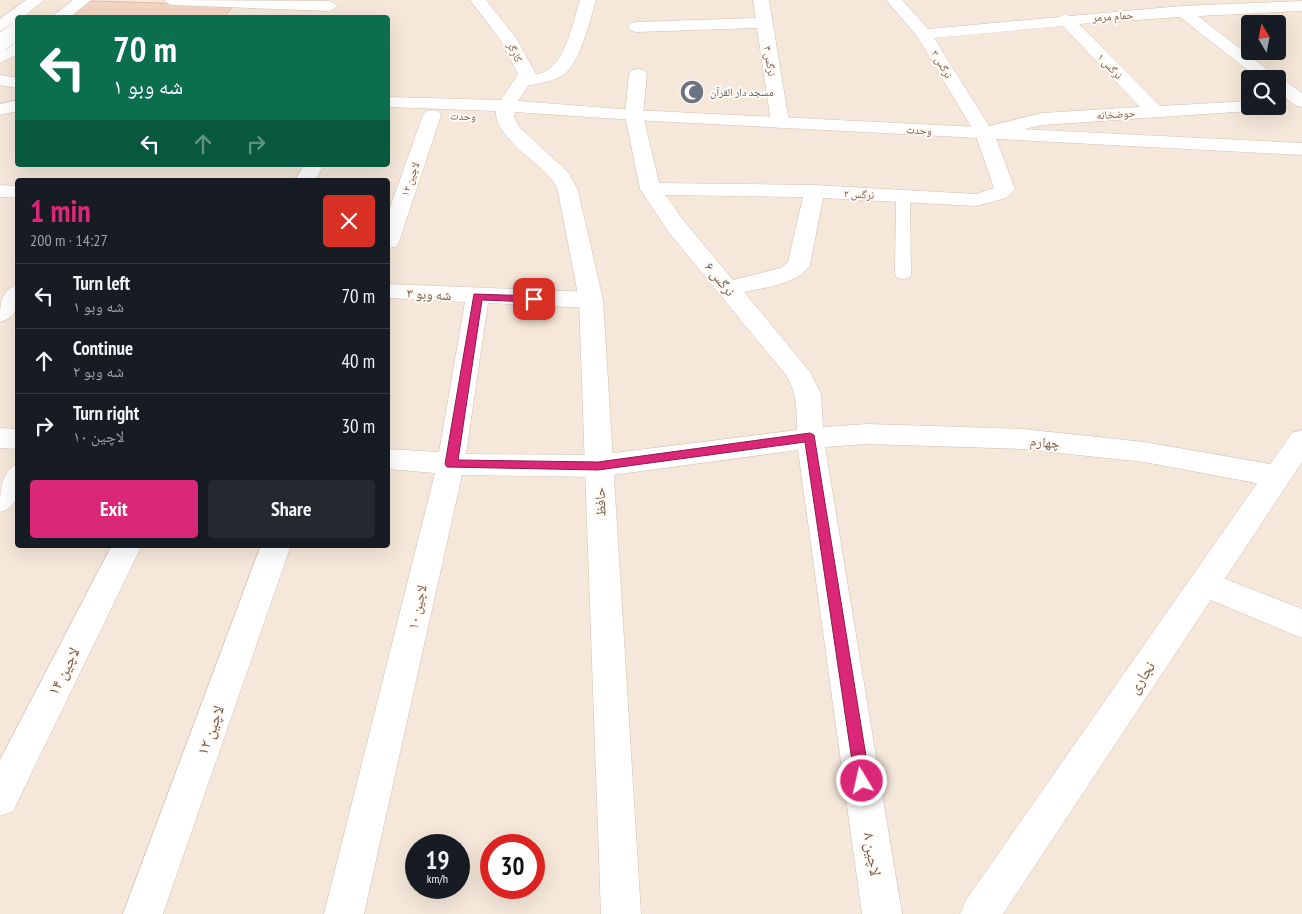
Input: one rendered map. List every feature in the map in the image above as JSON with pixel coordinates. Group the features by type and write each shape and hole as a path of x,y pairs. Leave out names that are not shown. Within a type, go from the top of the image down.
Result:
{"street":[{"path":"0,13 18,0"},
{"path":"15,15 36,0"},
{"path":"38,15 58,0"},
{"path":"62,15 83,0"},
{"path":"172,0 328,8"},
{"name":"کارگر","path":"478,0 508,38 527,74 506,112"},
{"path":"524,81 553,74 565,65 571,54 588,0"},
{"name":"نرگس ۴","path":"761,0 780,122"},
{"name":"نرگس ۳","path":"894,0 924,34 984,133"},
{"path":"1180,6 1259,70"},
{"name":"حمام مرمر","path":"924,34 1180,6 1199,10 1302,6"},
{"path":"0,26 15,15"},
{"name":"نرگس ۱","path":"1065,19 1155,112"},
{"path":"636,28 764,23"},
{"path":"0,43 15,32"},
{"path":"0,35 15,34"},
{"path":"0,58 15,48"},
{"name":"نرگس ۶","path":"638,74 634,115 650,189 676,225 806,384 810,397 810,438"},
{"path":"0,80 15,82"},
{"path":"1286,90 1302,103"},
{"path":"0,101 15,104"},
{"name":"وحدت","path":"390,102 506,112"},
{"path":"1286,104 1302,103"},
{"path":"0,110 15,105"},
{"name":"حوضخانه","path":"984,133 1042,119 1241,107"},
{"name":"وحدت","path":"390,114 432,115 506,112 536,108 634,115 1302,149"},
{"name":"حافظ","path":"506,112 511,130 561,176 568,191 591,300 621,914"},
{"name":"لاچین ۱۲","path":"390,236 432,115"},
{"name":"نرگس ۲","path":"650,189 814,192 976,200 999,194 1005,189 984,133"},
{"path":"306,178 313,167"},
{"path":"728,289 789,273 799,265 814,192"},
{"path":"0,287 15,288"},
{"name":"شه وبو ۳","path":"390,292 591,300"},
{"path":"0,314 15,296"},
{"name":"لاچین ۱۰","path":"344,914 451,464 478,297"},
{"name":"چهارم","path":"390,459 451,464 598,466 810,438 867,434 1022,440 1144,452 1277,476"},
{"path":"0,438 15,439"},
{"name":"لاچین ۸","path":"810,438 882,914"},
{"name":"نجاری","path":"980,914 1302,440"},
{"path":"0,501 15,479"},
{"name":"لاچین ۱۴","path":"0,798 125,548"},
{"name":"لاچین ۱۲","path":"143,914 275,548"},
{"path":"1205,584 1302,624"}],"lane":[{"path":"903,196 903,274"}],"shaded area":[{"path":"0,0 1302,0 1302,914 0,914"}],"building":[{"path":"89,1 234,5 226,15 73,15"}],"place":[{"name":"مسجد دار القرآن","path":"692,92"}],"route":[{"path":"534,299 478,297 451,464 598,466 810,438 862,781"}]}
